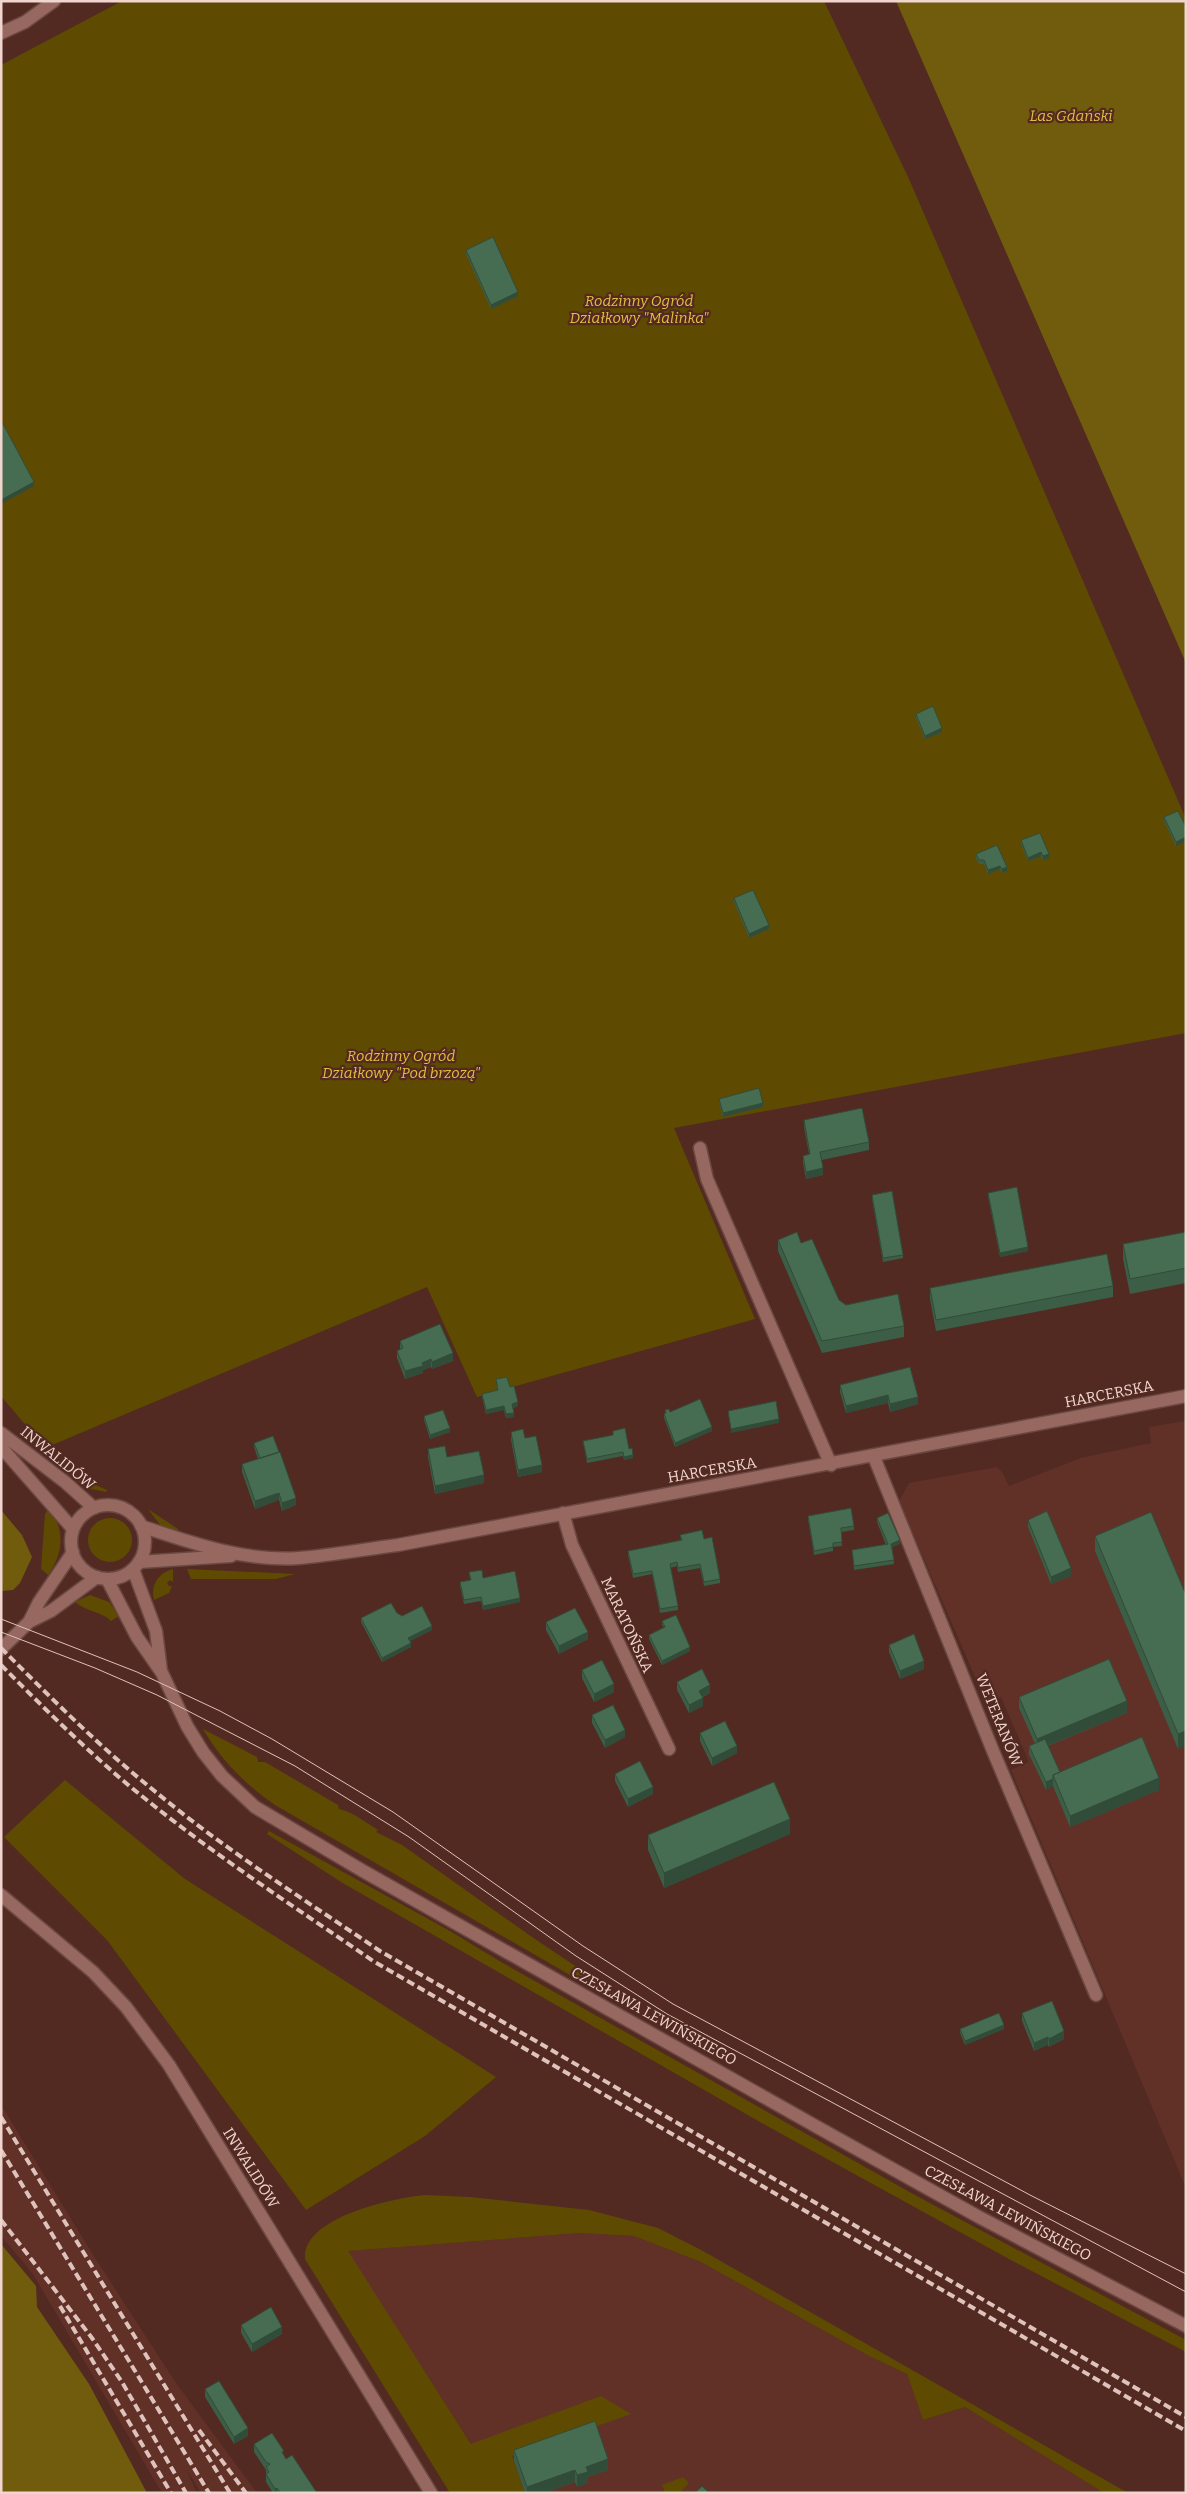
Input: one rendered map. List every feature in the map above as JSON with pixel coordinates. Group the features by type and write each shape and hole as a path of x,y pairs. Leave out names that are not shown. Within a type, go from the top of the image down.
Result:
{"street":[{"path":"1,33 25,22 54,1"},
{"path":"700,1148 707,1179 831,1465"},
{"name":"HARCERSKA","path":"136,1566 241,1555 298,1558 389,1546 831,1465 1186,1396"},
{"name":"INWALIDÓW","path":"1,1433 65,1482 94,1508"},
{"name":"INWALIDÓW","path":"1,1447 73,1529"},
{"name":"WETERANÓW","path":"874,1456 1096,1995"},
{"path":"112,1505 124,1509 134,1516 142,1526 145,1538 144,1550 136,1566 117,1578 102,1578 80,1566 73,1552 71,1538 73,1529 79,1518 94,1508 112,1505"},
{"name":"MARATOŃSKA","path":"563,1513 572,1545 669,1749"},
{"name":"HARCERSKA","path":"142,1526 181,1540 241,1555"},
{"path":"29,1622 39,1602 73,1552"},
{"name":"CZESŁAWA LEWIŃSKIEGO","path":"136,1566 156,1631 162,1673"},
{"path":"1,1649 29,1622 51,1611 102,1578"},
{"name":"CZESŁAWA LEWIŃSKIEGO","path":"102,1578 137,1637 162,1673 187,1726 222,1776 256,1807 276,1821 818,2128 986,2221 1186,2326"},
{"name":"INWALIDÓW","path":"1,1895 92,1972 126,2006 169,2065 431,2493"}],"shaded area":[{"path":"1186,1421 1186,2188 1011,1770 1029,1762 1001,1697 986,1702 899,1501 909,1483 997,1467 1002,1472 1009,1486 1081,1458 1151,1443 1149,1427"},
{"path":"1,2105 95,2258 176,2383 257,2493 201,2493 186,2469 197,2493 162,2493 33,2274 1,2236"},
{"path":"580,2233 634,2236 701,2262 869,2356 907,2374 923,2420 965,2407 1104,2493 503,2493 347,2251"}],"green space":[{"path":"122,1 824,1 909,179 1186,819 1186,1033 674,1128 755,1319 477,1397 427,1287 45,1448 1,1396 1,65"},
{"name":"Las Gdański","path":"896,1 1186,1 1186,663"},
{"path":"78,1477 107,1490 106,1492 87,1488 76,1480"},
{"path":"49,1509 58,1525 60,1542 57,1559 48,1575 41,1569 45,1514"},
{"path":"148,1509 178,1529 177,1532 161,1526"},
{"path":"1,1510 22,1535 32,1557 20,1583 13,1590 1,1591"},
{"path":"106,1518 114,1518 126,1524 132,1540 126,1556 114,1562 106,1562 94,1556 88,1544 88,1536 94,1524"},
{"path":"173,1569 173,1582 170,1580 167,1583 169,1586 172,1586 169,1593 154,1600 153,1590 156,1581 163,1574"},
{"path":"187,1569 295,1574 276,1579 191,1579"},
{"path":"90,1595 109,1602 119,1616 111,1621 75,1602"},
{"path":"203,1729 257,1757 258,1762 265,1762 338,1805 339,1809 349,1812 378,1830 376,1832 402,1845 532,1937 614,1992 610,1998 275,1805 235,1771"},
{"path":"65,1780 185,1879 496,2077 425,2136 306,2210 107,1940 4,1837"},
{"path":"269,1831 450,1931 501,1962 913,2194 1186,2340 1186,2352 1009,2259 769,2127 341,1882 267,1834"},
{"path":"425,2195 470,2197 589,2210 658,2228 703,2251 1128,2493 1104,2493 965,2407 923,2420 907,2374 869,2356 701,2262 634,2236 580,2233 348,2251 471,2444 601,2396 631,2414 512,2456 525,2493 450,2493 305,2259 308,2244 318,2232 333,2221 373,2205"},
{"path":"1,2244 36,2286 37,2307 89,2384 147,2493 1,2493"},
{"path":"683,2477 689,2483 680,2493 665,2493 662,2485"}],"building":[{"path":"493,237 518,292 491,305 466,250"},
{"path":"1,420 34,482 1,500"},
{"path":"933,706 942,728 925,736 916,714"},
{"path":"1178,811 1186,827 1186,837 1176,842 1164,817"},
{"path":"1040,833 1049,854 1043,856 1041,852 1028,858 1021,840"},
{"path":"997,845 1007,867 1002,869 1000,866 988,870 984,860 979,860 976,854"},
{"path":"753,890 769,925 749,934 734,898"},
{"path":"759,1088 763,1103 723,1113 719,1099"},
{"path":"862,1108 869,1142 820,1152 823,1168 806,1172 803,1156 810,1154 804,1120"},
{"path":"1017,1187 1028,1247 1000,1253 988,1193"},
{"path":"892,1191 903,1255 883,1258 872,1195"},
{"path":"797,1232 801,1243 812,1239 839,1300 846,1305 898,1294 904,1326 822,1341 778,1240"},
{"path":"1186,1232 1186,1268 1130,1279 1123,1244"},
{"path":"1107,1254 1113,1286 936,1320 930,1288"},
{"path":"440,1324 453,1353 432,1362 431,1359 422,1363 423,1366 405,1371 397,1351 403,1348 400,1341"},
{"path":"910,1367 918,1397 890,1404 888,1395 846,1406 840,1385"},
{"path":"507,1377 510,1387 514,1386 518,1402 512,1404 514,1413 506,1414 504,1406 486,1410 482,1394 498,1390 496,1379"},
{"path":"700,1399 712,1427 675,1443 664,1414 666,1413 665,1410 669,1409 670,1412"},
{"path":"776,1401 779,1419 731,1429 728,1411"},
{"path":"443,1410 450,1428 430,1435 424,1416"},
{"path":"625,1428 629,1449 632,1448 633,1455 624,1457 623,1452 587,1459 583,1441 613,1435 613,1431"},
{"path":"523,1429 525,1438 536,1436 542,1465 518,1470 511,1432"},
{"path":"273,1436 279,1452 260,1458 254,1443"},
{"path":"445,1446 447,1457 479,1451 484,1475 435,1486 428,1449"},
{"path":"280,1452 296,1498 282,1503 279,1493 255,1501 242,1464"},
{"path":"851,1508 854,1526 841,1528 842,1542 833,1543 833,1547 814,1551 808,1516"},
{"path":"1047,1511 1071,1568 1051,1577 1028,1520"},
{"path":"1151,1512 1186,1595 1186,1731 1178,1734 1095,1536"},
{"path":"888,1513 900,1540 891,1544 894,1560 854,1566 852,1550 888,1544 877,1518"},
{"path":"702,1530 704,1539 712,1537 720,1579 704,1582 700,1564 678,1568 677,1562 670,1564 678,1606 660,1609 652,1571 633,1574 628,1551 682,1540 680,1535"},
{"path":"482,1570 483,1578 515,1571 520,1598 483,1606 481,1597 464,1600 460,1582 471,1580 469,1572"},
{"path":"391,1603 397,1613 402,1616 422,1606 432,1626 408,1638 411,1643 382,1658 361,1618"},
{"path":"575,1608 588,1632 559,1646 546,1622"},
{"path":"676,1615 690,1647 662,1661 649,1635 665,1627 662,1621"},
{"path":"914,1634 924,1661 900,1671 889,1645"},
{"path":"1109,1659 1127,1701 1037,1739 1019,1697"},
{"path":"602,1660 614,1684 594,1694 582,1670"},
{"path":"702,1669 710,1685 699,1691 703,1698 689,1705 677,1682"},
{"path":"613,1705 625,1730 605,1740 592,1715"},
{"path":"725,1721 737,1746 712,1758 700,1733"},
{"path":"1142,1737 1159,1778 1070,1816 1053,1775"},
{"path":"1045,1739 1060,1772 1053,1775 1053,1779 1046,1782 1029,1746"},
{"path":"640,1761 653,1787 628,1799 615,1774"},
{"path":"774,1782 790,1819 664,1873 648,1835"},
{"path":"1052,2001 1064,2031 1049,2039 1048,2037 1034,2043 1022,2013"},
{"path":"999,2013 1004,2025 965,2041 960,2029"},
{"path":"271,2307 282,2327 252,2344 241,2325"},
{"path":"219,2381 248,2428 234,2437 205,2389"},
{"path":"595,2421 608,2459 586,2467 588,2472 577,2475 575,2470 527,2487 514,2450"},
{"path":"272,2433 284,2451 282,2452 286,2459 292,2455 317,2493 281,2493 277,2488 275,2489 266,2474 269,2472 266,2467 270,2464 266,2462 254,2444"},
{"path":"702,2486 709,2493 695,2493"}],"tram line":[{"path":"1,1619 137,1672 220,1711 272,1739 393,1812 583,1946 673,2004 1030,2195 1186,2274"},
{"path":"1,1632 95,1668 157,1695 295,1766 409,1837 576,1956 667,2014 1186,2292"}],"railway":[{"path":"1,1648 97,1741 184,1814 267,1875 380,1951 1186,2417"},
{"path":"1,1665 54,1718 148,1801 231,1863 373,1961 1186,2431"},
{"path":"1,2117 230,2493"},
{"path":"1,2150 209,2493"},
{"path":"1,2220 92,2338 122,2382 186,2493"},
{"path":"60,2306 171,2493"},
{"path":"199,2430 246,2493"}],"park label":[{"name":"Rodzinny Ogród Działkowy \"Malinka\"","path":"639,310"},
{"name":"Rodzinny Ogród Działkowy \"Pod brzozą\"","path":"401,1064"}]}
